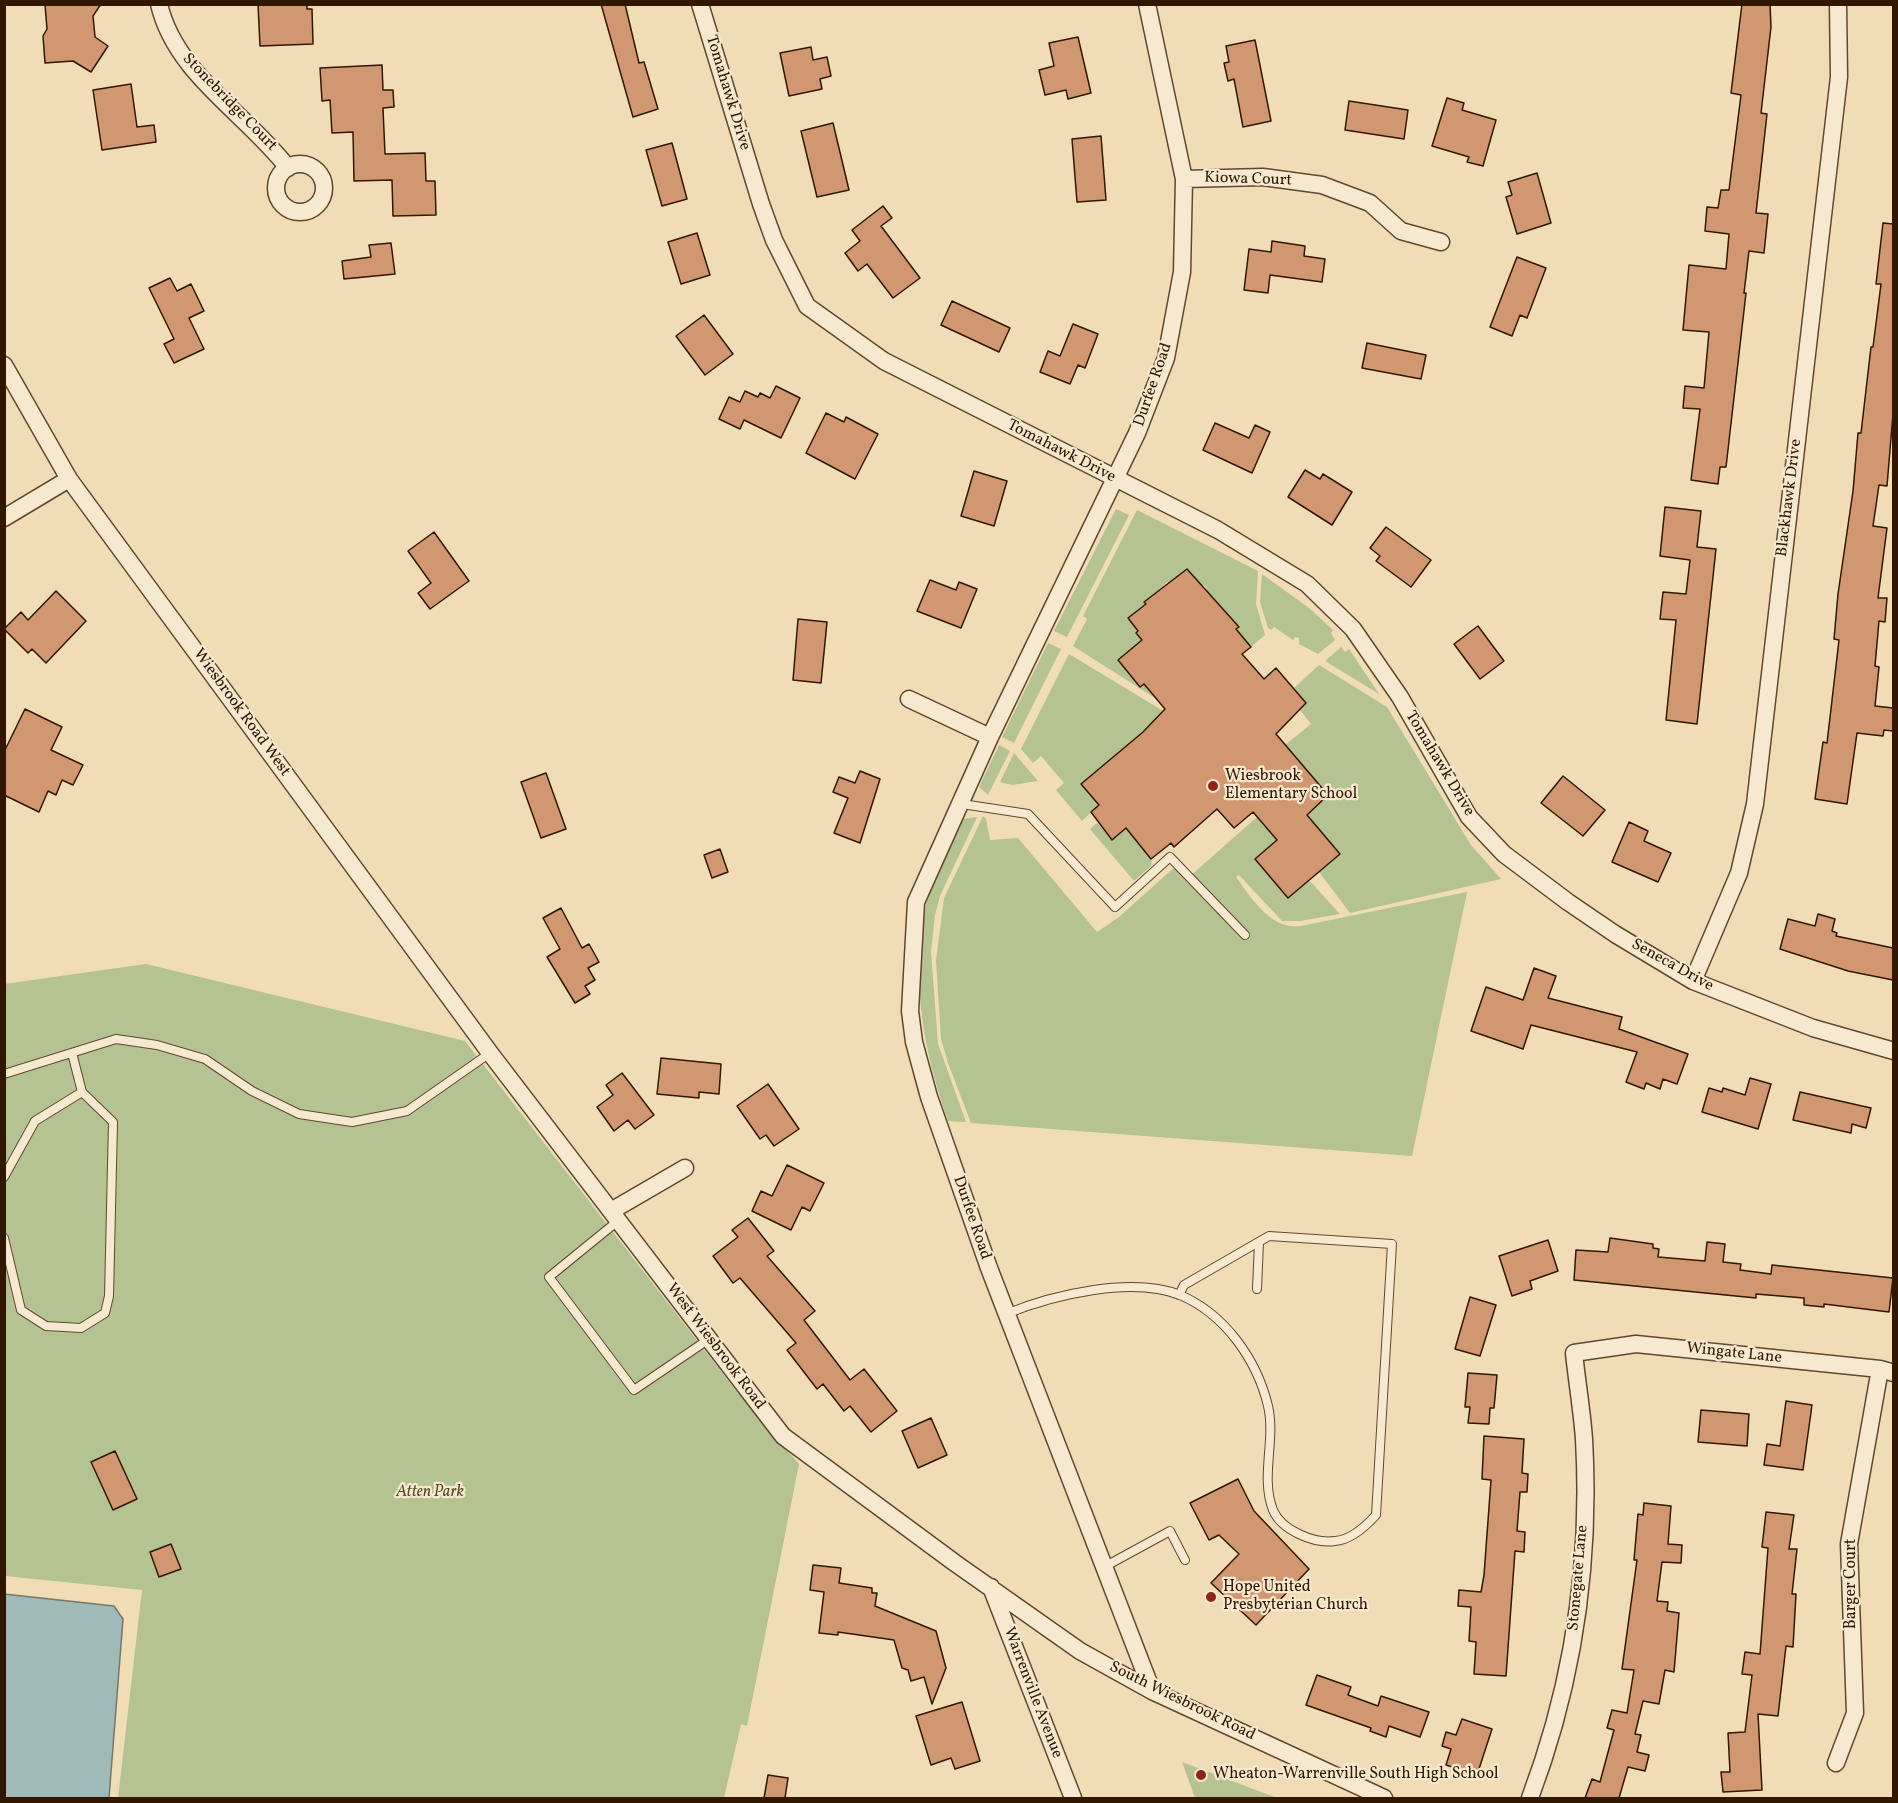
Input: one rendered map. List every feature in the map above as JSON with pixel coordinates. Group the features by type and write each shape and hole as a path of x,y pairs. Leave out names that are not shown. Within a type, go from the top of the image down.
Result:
{"street":[{"name":"Stonebridge Court","path":"159,4 163,21 181,54 288,168"},
{"name":"Tomahawk Drive","path":"700,4 761,204 774,240 807,306 884,361 1218,530 1307,584 1353,629 1400,697 1469,817 1504,854"},
{"name":"Durfee Road","path":"1147,4 1184,179 1182,272 1166,358 1155,391 990,737 962,804 916,902 910,1011 914,1042 929,1097 1006,1314 1152,1691"},
{"name":"Blackhawk Drive","path":"1693,981 1739,873 1755,804 1839,77 1838,4"},
{"name":"Kiowa Court","path":"1184,179 1263,177 1322,185 1370,203 1401,231 1441,242"},
{"name":"Wiesbrook Road West","path":"4,365 69,479 490,1053"},
{"path":"4,519 69,479"},
{"path":"909,699 990,737"},
{"name":"Seneca Drive","path":"1504,854 1615,934 1693,981 1813,1028 1893,1051"},
{"name":"West Wiesbrook Road","path":"490,1053 783,1436 991,1587"},
{"path":"615,1216 685,1168"},
{"name":"Wingate Lane","path":"1574,1353 1636,1344 1887,1371"},
{"name":"Stonegate Lane","path":"1530,1798 1546,1755 1562,1697 1579,1600 1585,1485 1583,1437 1574,1353"},
{"name":"Barger Court","path":"1836,1763 1855,1713 1850,1544 1887,1371"},
{"name":"South Wiesbrook Road","path":"991,1587 1080,1651 1152,1691 1384,1798"},
{"name":"Warrenville Avenue","path":"991,1587 1073,1798"}],"lane":[{"path":"962,804 1028,814 1115,907 1170,857 1245,935"},
{"path":"4,1074 116,1039 157,1046 206,1059 252,1091 299,1114 352,1122 407,1111 490,1053"},
{"path":"4,1238 21,1310 46,1326 81,1328 105,1313 109,1296 113,1122 82,1092 72,1053"},
{"path":"4,1177 35,1121 82,1092"},
{"path":"615,1216 549,1277 634,1390 709,1339"},
{"path":"1006,1314 1038,1301 1119,1288 1137,1288 1179,1295 1216,1318 1237,1341 1255,1367 1269,1407 1272,1428 1269,1492 1273,1510 1281,1522 1305,1536 1335,1542 1366,1526 1376,1515 1392,1244 1269,1236 1184,1285 1179,1295"},
{"path":"1257,1289 1259,1242"},
{"path":"1104,1567 1170,1531 1185,1560"}],"green space":[{"path":"1116,509 1129,515 1067,637 1054,631"},
{"path":"1137,510 1258,571 1256,604 1265,635 1251,647 1236,629 1239,627 1205,591 1207,589 1204,585 1201,586 1187,569 1169,584 1167,582 1164,588 1150,600 1149,598 1144,601 1146,604 1129,618 1142,640 1118,661 1140,686 1144,684 1155,698 1073,646 1087,619 1083,616"},
{"path":"1262,574 1309,608 1333,630 1331,633 1335,640 1318,654 1299,644 1299,638 1295,637 1293,640 1274,627 1271,630 1268,628 1260,602"},
{"path":"1048,643 1061,649 1014,743 1002,737"},
{"path":"1341,647 1345,652 1349,649 1379,694 1325,661"},
{"path":"1069,654 1165,712 1082,784 1099,805 1082,821 1056,790 1064,783 1041,756 1033,763 1021,749"},
{"path":"1319,665 1387,707 1471,845 1501,879 1350,913 1319,872 1340,853 1307,815 1328,795 1285,745 1311,724 1299,709 1306,703 1294,688"},
{"path":"999,745 1010,751 988,795 979,787"},
{"path":"1014,753 1038,781 1012,785 1000,782"},
{"path":"983,816 986,819 990,840 1018,838 1097,932 1119,917 1177,865 1189,877 1257,817 1277,840 1255,859 1288,898 1309,880 1340,914 1300,921 1282,921 1239,875 1236,877 1263,911 1281,923 1301,926 1467,892 1412,1156 971,1123 941,1039 936,961 944,898"},
{"path":"977,817 940,896 935,915 931,952 938,1044 966,1122 948,1121 932,1068 922,1014 919,986 921,931 933,882 962,819"},
{"path":"1097,823 1112,840 1126,828 1152,861 1151,866 1134,881 1090,829"},
{"name":"Atten Park","path":"146,964 465,1041 733,1387 799,1464 747,1726 741,1724 724,1798 118,1798 142,1590 5,1576 4,984"},
{"name":"Wheaton-Warrenville South High School","path":"1182,1762 1277,1798 1195,1798"}],"water":[{"path":"4,1594 114,1606 123,1619 109,1798 5,1798"}],"building":[{"path":"101,4 93,16 95,37 108,46 91,72 73,61 45,63 43,36 47,29 45,5"},
{"path":"258,4 307,4 307,9 312,9 313,44 260,46"},
{"path":"601,4 625,4 639,63 644,62 658,109 633,117"},
{"path":"1742,4 1770,4 1771,27 1761,113 1767,114 1756,213 1768,214 1764,253 1749,251 1726,467 1720,467 1718,484 1691,480 1700,409 1683,408 1685,386 1704,388 1709,332 1683,330 1689,265 1726,269 1729,234 1705,231 1707,207 1718,208 1721,190 1729,190 1741,95 1731,93"},
{"path":"1078,37 1091,93 1068,99 1066,90 1045,95 1039,70 1054,66 1049,43"},
{"path":"1255,40 1271,121 1243,127 1234,79 1228,81 1224,63 1229,62 1226,46"},
{"path":"811,47 813,60 827,57 831,76 820,79 822,89 789,96 780,53"},
{"path":"382,65 383,90 393,90 394,107 383,108 385,154 425,153 426,181 435,181 436,215 393,216 392,180 354,181 353,132 332,133 330,100 322,101 320,68"},
{"path":"131,84 137,127 154,125 156,142 102,150 93,90"},
{"path":"1447,98 1464,103 1462,110 1496,120 1483,166 1467,162 1469,157 1432,146"},
{"path":"1349,101 1408,110 1404,139 1345,130"},
{"path":"833,123 849,190 817,197 801,131"},
{"path":"1101,136 1106,200 1077,202 1072,139"},
{"path":"672,143 687,199 662,206 646,150"},
{"path":"1537,173 1551,223 1517,234 1506,197 1512,195 1508,182"},
{"path":"883,206 892,218 881,226 920,278 893,298 867,264 858,271 845,253 860,241 852,230"},
{"path":"1883,223 1893,224 1893,414 1887,486 1879,485 1873,526 1887,528 1878,598 1887,598 1885,622 1879,621 1875,666 1879,667 1875,706 1893,708 1893,731 1884,730 1883,736 1857,733 1847,804 1815,799 1823,742 1827,743 1839,640 1834,639 1838,594 1853,491 1858,433 1861,433 1881,284 1876,284"},
{"path":"697,233 710,275 681,284 668,242"},
{"path":"1272,241 1305,246 1304,256 1325,259 1322,282 1270,275 1268,293 1244,290 1249,249 1271,252"},
{"path":"391,243 395,274 344,279 342,261 371,257 369,245"},
{"path":"1517,257 1546,268 1527,318 1520,315 1512,336 1490,327"},
{"path":"170,278 177,291 191,284 204,311 189,318 204,349 174,363 164,344 174,339 149,288"},
{"path":"952,301 1010,328 999,352 941,325"},
{"path":"704,315 733,354 705,375 676,336"},
{"path":"1073,324 1098,334 1085,368 1078,365 1070,384 1040,372 1048,351 1060,356"},
{"path":"1367,343 1426,355 1421,379 1362,368"},
{"path":"776,386 800,398 781,438 744,420 740,429 719,419 729,397 740,402 745,391 758,397 760,393 770,398"},
{"path":"826,413 844,422 846,417 878,434 855,479 806,453"},
{"path":"1215,423 1249,438 1255,425 1270,432 1252,473 1203,450"},
{"path":"1305,470 1320,479 1323,474 1352,492 1332,525 1288,497"},
{"path":"974,471 1007,481 994,526 961,516"},
{"path":"1665,507 1701,511 1697,547 1716,549 1697,724 1666,720 1676,620 1660,619 1663,592 1686,594 1690,560 1660,556"},
{"path":"1386,527 1431,560 1411,587 1376,561 1380,556 1370,548"},
{"path":"434,532 469,581 430,609 418,593 431,583 408,551"},
{"name":"Wiesbrook Elementary School","path":"1187,569 1239,627 1236,629 1251,647 1242,654 1264,679 1276,668 1306,703 1276,734 1328,795 1307,815 1340,854 1288,898 1255,859 1277,840 1253,812 1234,828 1217,809 1174,847 1171,843 1151,859 1126,828 1112,840 1091,812 1099,805 1081,784 1143,732 1165,709 1144,684 1140,687 1118,660 1142,640 1128,618 1146,604 1144,602"},
{"path":"930,580 956,590 959,582 977,589 961,628 917,611"},
{"path":"56,591 86,621 46,663 32,649 28,653 4,629 21,612 28,620"},
{"path":"798,619 827,622 821,683 793,680"},
{"path":"1478,626 1504,661 1480,679 1454,644"},
{"path":"25,709 62,727 51,750 83,765 73,785 62,780 56,795 48,791 39,812 4,795 4,752"},
{"path":"860,771 880,779 860,843 834,833 848,798 833,792 839,777 855,783"},
{"path":"546,773 566,829 541,838 521,782"},
{"path":"1563,776 1605,810 1583,836 1541,803"},
{"path":"1629,822 1648,831 1644,841 1671,853 1658,882 1612,862"},
{"path":"720,849 728,872 712,878 704,855"},
{"path":"561,908 582,948 589,944 599,962 588,968 595,980 585,986 590,994 575,1003 547,957 560,949 543,918"},
{"path":"1818,914 1835,919 1832,931 1837,933 1836,936 1893,948 1893,980 1848,971 1780,949 1788,919 1815,926"},
{"path":"1534,968 1556,976 1548,998 1622,1017 1619,1029 1688,1054 1677,1084 1663,1079 1660,1089 1646,1083 1644,1089 1626,1082 1637,1052 1531,1025 1523,1049 1471,1031 1486,987 1523,1000"},
{"path":"661,1058 721,1064 719,1094 699,1092 699,1098 657,1094"},
{"path":"622,1073 654,1115 635,1129 628,1120 614,1131 597,1107 613,1095 606,1085"},
{"path":"1750,1078 1771,1084 1758,1129 1702,1112 1709,1088 1722,1092 1723,1088 1745,1095"},
{"path":"768,1084 799,1129 774,1146 766,1135 760,1139 737,1106"},
{"path":"1800,1092 1871,1108 1866,1128 1852,1124 1851,1133 1793,1120"},
{"path":"787,1165 824,1183 810,1211 802,1207 791,1230 752,1211 761,1191 772,1196"},
{"path":"748,1218 774,1251 767,1256 815,1311 804,1320 850,1380 864,1369 897,1411 871,1432 850,1406 844,1411 823,1384 817,1389 787,1350 796,1343 740,1278 733,1283 713,1256 738,1237 732,1230"},
{"path":"1610,1238 1653,1244 1653,1248 1659,1249 1658,1257 1705,1261 1707,1242 1725,1244 1723,1262 1741,1264 1740,1270 1771,1274 1772,1265 1893,1278 1889,1312 1824,1304 1824,1307 1804,1305 1804,1298 1756,1294 1756,1298 1574,1280 1576,1250 1608,1252"},
{"path":"1548,1240 1558,1271 1530,1281 1532,1289 1512,1296 1499,1256"},
{"path":"1470,1297 1496,1305 1480,1356 1455,1349"},
{"path":"1468,1373 1497,1375 1494,1408 1490,1408 1489,1424 1468,1423 1470,1407 1465,1407"},
{"path":"1786,1401 1812,1405 1803,1470 1764,1465 1767,1444 1780,1446"},
{"path":"1701,1410 1749,1414 1747,1446 1698,1442"},
{"path":"931,1418 947,1455 918,1468 902,1431"},
{"path":"1484,1436 1524,1439 1522,1473 1528,1474 1527,1492 1520,1492 1517,1531 1525,1532 1524,1552 1515,1551 1506,1676 1474,1674 1476,1642 1469,1641 1471,1607 1458,1606 1459,1590 1481,1592 1484,1575 1491,1480 1482,1479"},
{"path":"115,1451 137,1499 113,1510 91,1462"},
{"path":"1238,1479 1254,1511 1309,1569 1256,1625 1211,1583 1239,1554 1219,1535 1209,1540 1190,1503"},
{"path":"1644,1503 1671,1506 1668,1544 1682,1545 1681,1563 1662,1562 1657,1601 1668,1602 1667,1611 1679,1613 1674,1672 1665,1670 1659,1704 1643,1701 1635,1734 1641,1735 1637,1752 1649,1755 1645,1771 1628,1767 1619,1798 1585,1798 1592,1779 1600,1782 1614,1730 1607,1728 1612,1710 1627,1713 1634,1670 1622,1669 1637,1560 1634,1560 1638,1514 1643,1515"},
{"path":"1766,1512 1794,1515 1789,1549 1797,1549 1792,1594 1796,1594 1793,1647 1786,1646 1778,1716 1758,1714 1762,1790 1723,1792 1721,1772 1730,1772 1728,1733 1745,1732 1752,1675 1742,1674 1745,1652 1760,1654 1768,1548 1762,1547"},
{"path":"171,1544 181,1569 159,1577 150,1552"},
{"path":"813,1565 841,1568 839,1583 872,1588 872,1593 877,1593 875,1606 936,1631 946,1668 932,1704 924,1677 911,1681 908,1670 902,1668 894,1640 838,1632 838,1635 819,1633 824,1592 810,1590"},
{"path":"1317,1675 1351,1687 1348,1695 1378,1706 1381,1696 1429,1712 1420,1737 1389,1726 1386,1737 1370,1731 1371,1728 1306,1705"},
{"path":"962,1702 980,1761 955,1769 951,1758 931,1765 916,1716"},
{"path":"1462,1719 1492,1729 1477,1775 1446,1765 1451,1749 1442,1746 1446,1732 1456,1735"},
{"path":"768,1775 788,1778 785,1798 764,1798"}],"place":[{"name":"Wiesbrook Elementary School","path":"1213,786"},
{"name":"Hope United Presbyterian Church","path":"1211,1597"},
{"name":"Wheaton-Warrenville South High School","path":"1201,1775"}]}
